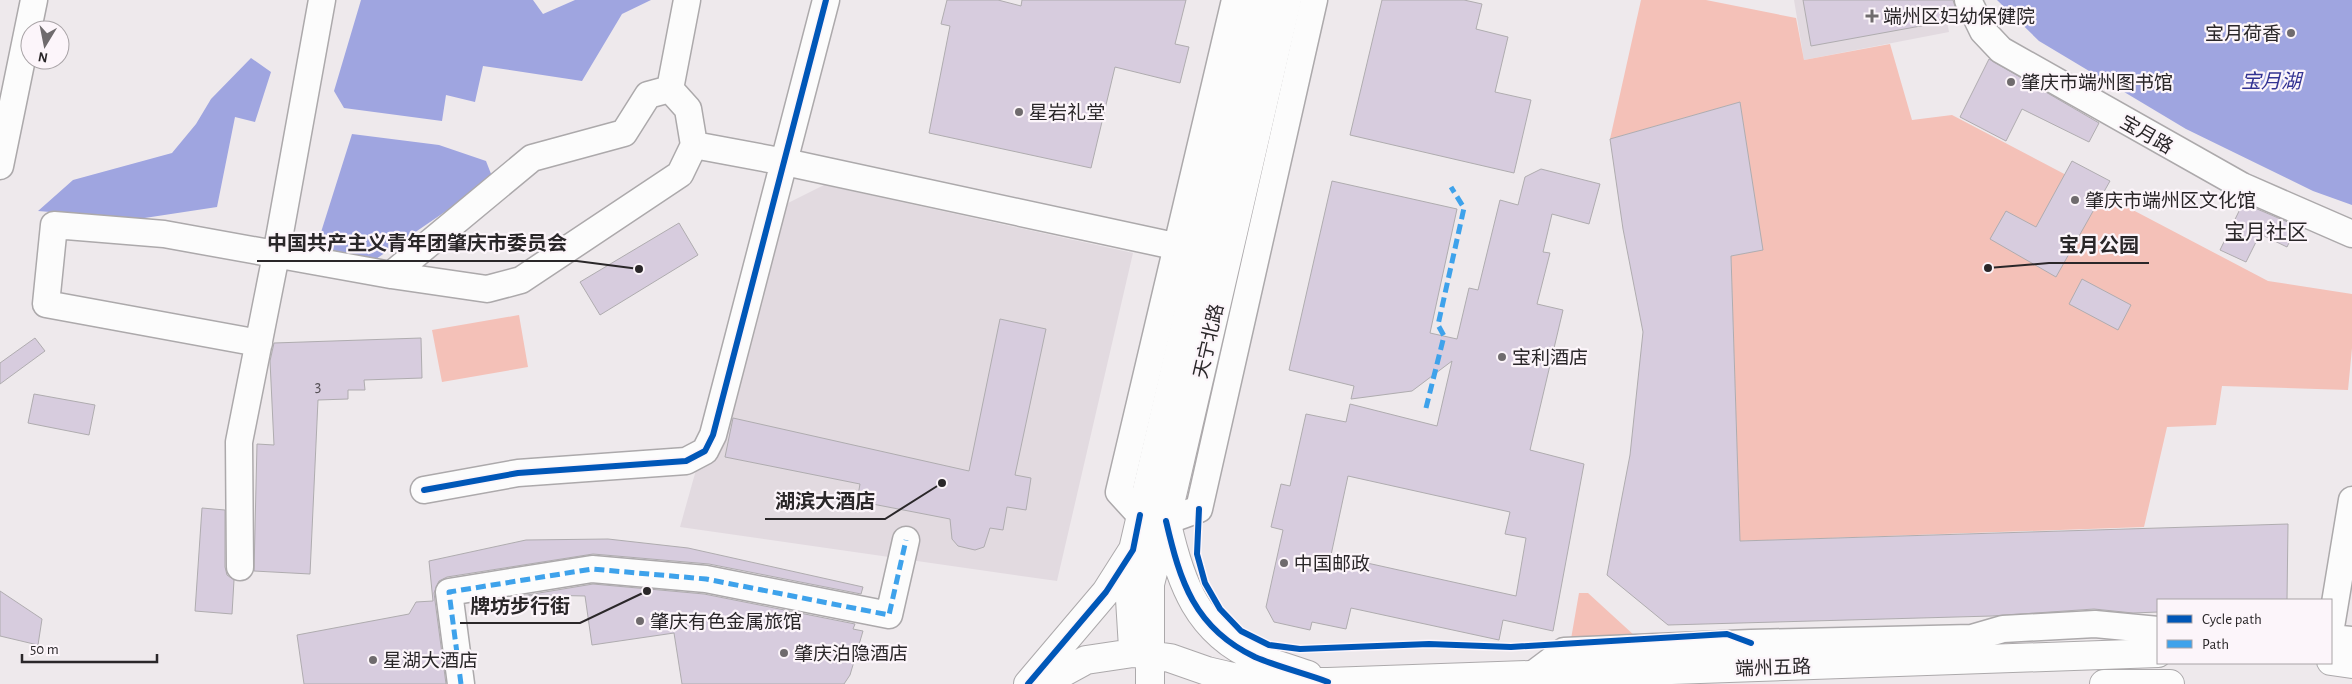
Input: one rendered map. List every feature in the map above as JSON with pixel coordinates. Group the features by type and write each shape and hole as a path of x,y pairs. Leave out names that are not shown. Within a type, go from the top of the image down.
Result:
{"main road":[{"name":"天宁北路","path":"1140,684 1150,584 1153,518 1190,249 1261,0"},
{"name":"天宁北路","path":"1150,684 1130,599 1133,550 1153,518 1288,0"},
{"path":"1153,518 1175,560 1186,590 1200,612 1218,632 1256,657 1328,682"},
{"path":"1028,684 1106,592 1133,550"},
{"name":"端州五路","path":"1143,654 1170,658 1207,671 1254,682 1328,682 1532,675 1726,676 2157,653"},
{"path":"1042,684 1086,660 1143,654"},
{"path":"2332,661 2352,664"},
{"path":"2104,684 2154,684"}],"street":[{"path":"0,166 34,0"},
{"path":"240,566 239,442 276,254 322,0"},
{"path":"670,89 687,0"},
{"path":"424,490 518,472 686,461 705,451 713,435 826,0"},
{"path":"694,145 785,162 1190,249 1235,0"},
{"path":"1153,518 1199,509 1314,0"},
{"name":"宝月路","path":"1968,0 1983,31 2001,50 2242,186 2352,234"},
{"path":"392,275 532,158 624,133 648,95 670,89"},
{"path":"259,343 46,304 54,225 164,234 392,275 487,289 521,280 680,174 694,145 688,109 670,89"},
{"path":"2332,621 2352,500"},
{"path":"461,684 449,592 592,569 706,579 890,615 906,540"},
{"path":"1532,675 1564,651 1972,638 2003,629 2095,624 2157,630"},
{"path":"2332,638 2352,640"}],"shaded area":[{"path":"1641,0 1706,0 1796,18 1804,60 1890,44 1912,120 1952,115 2268,281 2352,294 2352,348 2348,390 2222,386 2216,425 2167,427 2144,527 1740,541 1731,256 1762,250 1740,102 1610,139"},
{"name":"端州区妇幼保健院","path":"1794,0 1943,0 1949,32 1804,60"},
{"path":"824,185 1133,253 1057,581 680,527 768,213"},
{"path":"519,315 528,367 442,382 432,330"},
{"path":"1579,593 1588,593 1635,636 1571,639"}],"water":[{"path":"361,0 533,0 543,14 575,0 651,0 622,14 582,81 483,66 475,102 446,95 442,121 344,108 334,91"},
{"name":"宝月湖","path":"1997,0 2352,0 2352,205 2313,191 2186,129 2039,41"},
{"path":"251,58 271,72 255,122 235,117 217,207 138,219 38,211 73,180 172,153 196,124 211,99"},
{"path":"352,134 439,145 486,161 493,179 373,261 316,248"}],"building":[{"path":"947,0 998,0 1021,6 1022,0 1186,0 1175,44 1189,47 1180,83 1115,67 1091,168 929,133 950,26 941,24"},
{"path":"1382,0 1464,0 1482,4 1476,29 1508,37 1495,92 1531,100 1514,173 1350,135"},
{"name":"端州区妇幼保健院","path":"1803,0 1953,0 1959,19 1811,46"},
{"name":"肇庆市端州图书馆","path":"1989,59 2099,123 2089,142 2022,109 2006,141 1960,117"},
{"path":"1740,102 1763,250 1731,256 1740,541 2288,524 2287,599 2157,599 2157,612 2133,613 2094,609 1992,616 1668,625 1607,575 1630,455 1643,332 1623,229 1610,139"},
{"path":"2072,161 2110,181 2056,277 1990,239 2006,211 2036,227"},
{"path":"1541,169 1600,184 1589,224 1552,214 1543,252 1550,253 1537,304 1563,310 1530,450 1584,464 1553,631 1503,620 1499,640 1351,608 1346,629 1312,622 1310,630 1274,622 1266,607 1283,530 1271,527 1281,484 1290,486 1306,414 1346,422 1350,404 1437,426 1452,361 1412,391 1351,399 1354,386 1289,370 1332,181 1457,209 1430,333 1457,339 1469,288 1478,290 1500,200 1518,205 1525,177","holes":["1348,476 1510,512 1505,534 1526,538 1516,596 1331,555"]},
{"path":"2243,203 2297,226 2287,247 2260,234 2246,262 2220,250"},
{"path":"679,223 698,255 600,315 580,282"},
{"path":"2082,279 2131,305 2118,330 2069,304"},
{"path":"1000,319 1046,329 1015,475 1031,478 1026,510 1007,507 1003,530 990,528 984,547 975,550 958,546 952,539 950,519 857,501 860,484 725,457 733,418 969,471"},
{"path":"35,338 45,351 0,384 0,363"},
{"path":"421,338 422,378 364,380 365,390 348,390 348,399 318,400 310,574 254,571 257,444 274,445 270,361 274,343"},
{"path":"34,394 95,405 89,435 28,423"},
{"path":"202,508 225,510 225,567 227,575 234,580 232,614 195,611"},
{"path":"608,539 688,548 863,587 861,594 709,564 593,554 447,577 439,581 434,593 446,684 304,684 297,635 409,614 416,602 433,601 429,561 526,540"},
{"path":"593,584 704,594 855,624 853,629 863,631 850,675 844,684 682,684 674,633 592,645 585,596 540,595 515,597"},
{"path":"0,591 42,619 38,645 0,636"}],"marked path":[{"path":"1426,408 1444,336 1438,325 1464,208 1451,187"},
{"path":"461,684 449,592 592,569 706,579 889,615 906,540"}],"cycle path":[{"path":"424,490 518,473 686,461 705,451 713,435 826,0"},
{"path":"1199,509 1197,554 1205,583 1220,609 1241,631 1269,645 1300,649 1429,644 1511,647 1727,634 1751,643"},
{"path":"1028,684 1106,592 1133,550 1140,515"},
{"path":"1166,521 1184,583 1193,601 1217,632 1234,645 1255,657 1328,682"}],"place":[{"name":"端州区妇幼保健院","path":"1872,16"},
{"name":"宝月荷香","path":"2291,33"},
{"name":"肇庆市端州图书馆","path":"2011,82"},
{"name":"星岩礼堂","path":"1019,112"},
{"name":"肇庆市端州区文化馆","path":"2075,200"},
{"name":"宝月公园","path":"1988,268"},
{"name":"中国共产主义青年团肇庆市委员会","path":"639,269"},
{"name":"宝利酒店","path":"1502,357"},
{"name":"湖滨大酒店","path":"942,483"},
{"name":"中国邮政","path":"1284,563"},
{"name":"牌坊步行街","path":"647,591"},
{"name":"肇庆有色金属旅馆","path":"640,621"},
{"name":"肇庆泊隐酒店","path":"784,653"},
{"name":"星湖大酒店","path":"373,660"}],"district":[{"name":"宝月社区","path":"2266,232"}]}
